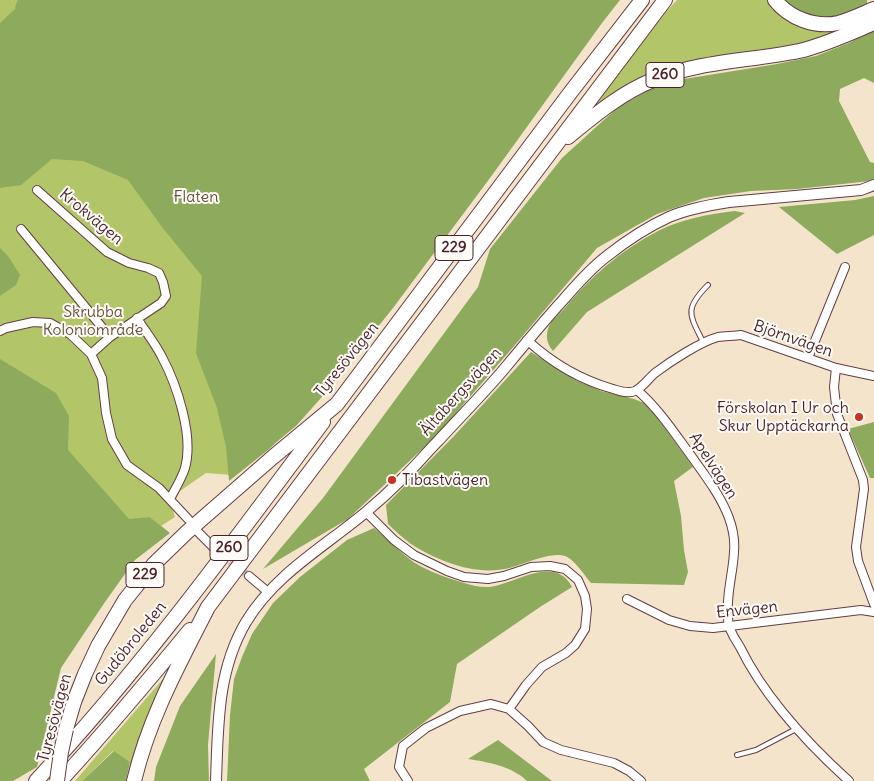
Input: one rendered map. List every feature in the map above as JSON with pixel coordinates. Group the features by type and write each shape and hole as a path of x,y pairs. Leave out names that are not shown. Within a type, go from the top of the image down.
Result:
{"highway":[{"name":"Tyresövägen","path":"59,781 66,729 84,674 125,600 154,564 194,526 337,404 642,0"},
{"name":"229","path":"134,781 146,738 165,693 208,607 665,0"},
{"path":"775,0 793,15 808,22 818,24 838,23 874,10"},
{"name":"260","path":"550,152 602,109 631,90 654,79 697,66 801,50 874,23"},
{"name":"Gudöbroleden","path":"36,781 118,690 337,404"},
{"path":"59,781 92,746 159,668 208,607"}],"street":[{"name":"Ältabergsvägen","path":"216,781 218,723 224,678 230,658 246,623 260,602 281,579 366,512 402,479 582,279 605,257 629,240 670,216 722,203 861,190 874,185"},
{"name":"Krokvägen","path":"36,190 107,252 159,273 163,282 166,296 161,303 110,337 91,354"},
{"path":"21,229 110,337"},
{"path":"808,358 845,267"},
{"path":"137,318 162,355 175,383 185,419 188,451 185,468 170,499"},
{"path":"0,331 33,322 50,323 70,334 91,354 102,378 106,413 112,439 127,465 159,488 188,519"},
{"name":"Björnvägen","path":"637,390 654,374 693,348 718,338 741,336 836,368 874,376"},
{"path":"527,340 567,370 591,382 630,393 637,390"},
{"path":"836,368 834,387 837,414 863,480 864,489 856,548 858,560 874,604"},
{"name":"Apelvägen","path":"637,390 680,440 710,482 723,503 730,520 734,536 734,552 728,587 729,626 745,658 765,690 797,729 849,781"},
{"path":"366,512 394,540 414,555 464,577 488,579 531,567 550,566 565,569 578,580 585,596 587,608 584,629 575,644 566,653 542,667 509,709"},
{"path":"197,531 216,550"},
{"path":"249,576 268,592"},
{"name":"Envägen","path":"627,599 669,620 690,626 713,628 861,610 874,612"},
{"path":"408,781 399,767 403,746 426,728 460,711 491,704 509,709 543,742 561,750 614,763 629,771 641,781"}],"lane":[{"path":"704,344 690,311 698,295 708,285"},
{"path":"737,755 756,750 797,729"}],"green space":[{"name":"Flaten","path":"0,0 583,0 232,475 206,473 180,491 172,507 175,517 161,526 150,517 143,518 0,772"},
{"name":"Flaten","path":"18,0 620,0 393,308 321,398 296,426 229,481 226,447 217,408 196,353 202,276 162,227 128,180 83,161 52,159 21,185 0,188 0,23 15,9"},
{"path":"677,0 767,0 771,6 831,31 833,36 803,45 649,74 612,94 586,116"},
{"path":"784,0 867,0 867,8 829,19 808,15 795,9"},
{"path":"874,27 874,83 864,78 840,89 839,101 870,162 874,163 874,179 797,189 751,191 704,198 657,214 597,248 435,437 348,519 263,569 323,498 478,287 490,249 562,158 617,108 654,87 684,79 816,56 851,42"},
{"path":"874,196 874,235 837,254 779,207 855,200"},
{"path":"735,211 745,213 587,312 553,351 548,343 549,326 584,286 607,265 644,238 676,223 705,215"},
{"path":"0,248 8,256 20,275 16,285 0,296"},
{"path":"531,352 576,380 601,391 644,403 655,414 693,467 674,481 681,516 688,572 684,585 591,583 572,560 559,555 544,557 505,569 481,570 468,568 444,561 421,550 408,542 388,524 386,505 454,436"},
{"path":"0,359 56,393 69,416 68,450 129,519 150,517 170,533 135,560 61,668 37,767 13,781 0,781"},
{"path":"874,422 874,478 870,478 848,429"},
{"path":"374,528 415,563 464,583 488,587 533,574 555,572 565,577 572,587 457,664 450,702 364,769 370,781 227,781 230,715 234,679 252,634 273,603 300,577 347,540"},
{"path":"216,654 208,745 209,781 154,781 156,767 180,706"},
{"path":"168,673 139,740 128,773 130,762 113,751 82,781 75,781"},
{"path":"498,740 552,781 527,781 507,768 468,759"},
{"path":"114,751 130,762 126,781 82,781"}],"tunnel":[{"path":"221,554 249,576"}],"place":[{"name":"Förskolan I Ur och Skur Upptäckarna","path":"859,417"},
{"name":"Tibastvägen","path":"392,480"}],"park label":[{"name":"Skrubba Koloniområde","path":"93,321"}]}
